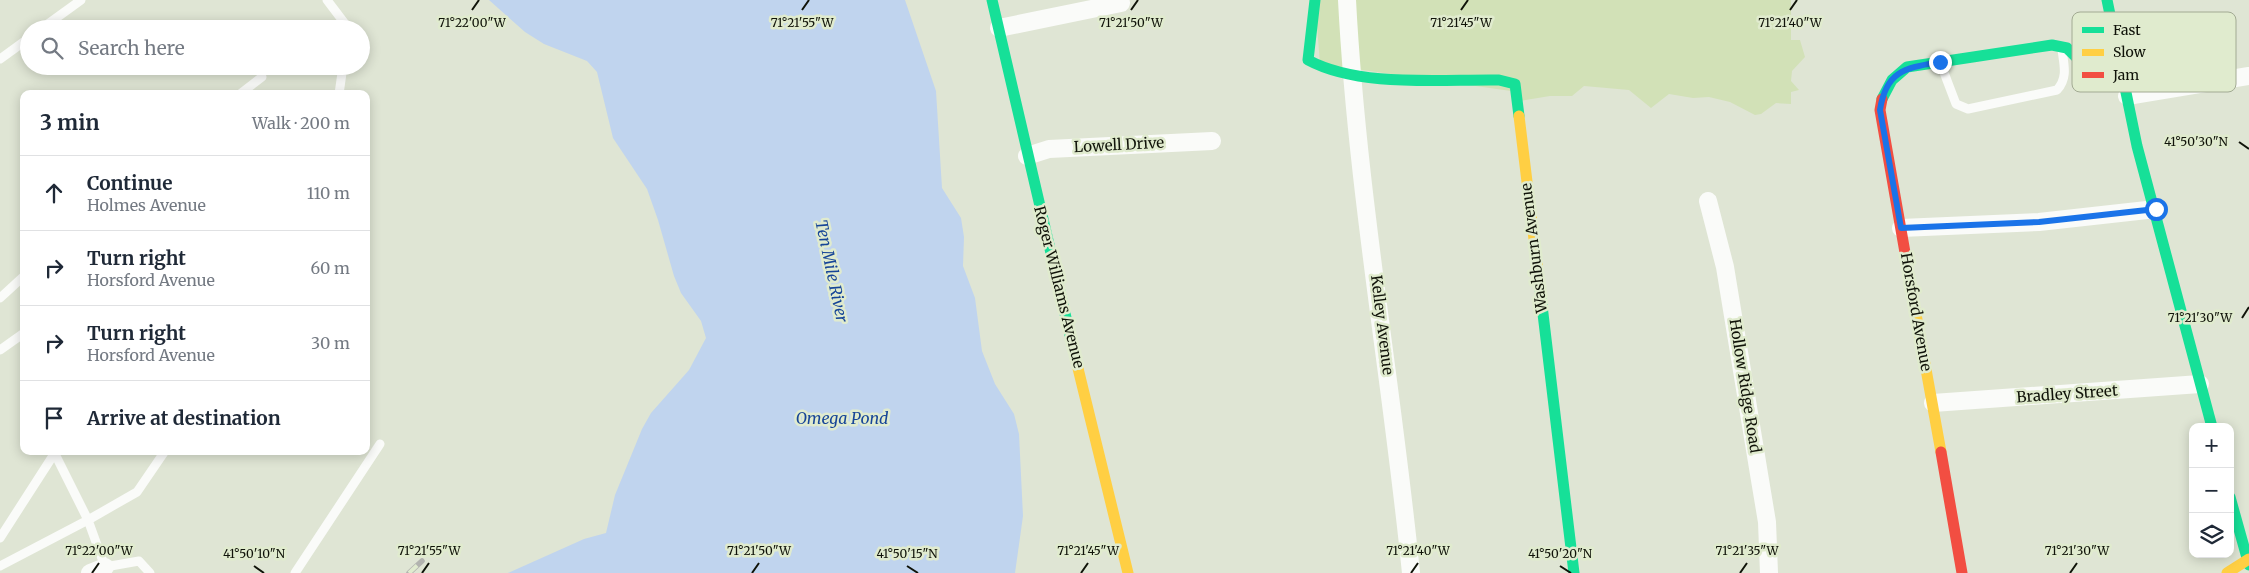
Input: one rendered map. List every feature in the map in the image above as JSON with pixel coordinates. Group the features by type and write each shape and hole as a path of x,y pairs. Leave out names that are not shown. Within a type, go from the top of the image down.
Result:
{"street":[{"name":"Roger Williams Avenue","path":"992,0 1027,156 1128,573"},
{"path":"1315,0 1308,60 1314,65 1352,76"},
{"name":"Kelley Avenue","path":"1347,0 1352,76 1400,464 1411,573"},
{"path":"999,28 1121,3"},
{"name":"Horsford Avenue","path":"1962,573 1880,110 1882,98 1893,77 1907,68 2052,45 2067,48 2072,53"},
{"name":"Washburn Avenue","path":"1352,76 1498,80 1515,84 1574,573"},
{"path":"2236,78 2249,76"},
{"path":"2126,92 2137,146 2156,209 2211,423"},
{"path":"2127,96 2151,92"},
{"name":"Lowell Drive","path":"1027,156 1049,149 1212,140"},
{"name":"Hollow Ridge Road","path":"1708,201 1725,267 1767,522 1770,573"},
{"path":"1901,228 2039,222 2156,209"},
{"name":"Bradley Street","path":"1933,403 2200,384"},
{"path":"2228,573 2248,562 2234,511"}],"lane":[{"path":"53,20 81,0"},
{"path":"327,0 342,20"},
{"path":"0,59 20,45"},
{"path":"1940,62 1956,104 1968,109 2057,90 2062,85 2065,76 2062,47"},
{"path":"340,90 342,75"},
{"path":"245,90 262,77"},
{"path":"0,298 20,280"},
{"path":"0,350 20,336"},
{"path":"295,573 380,444"},
{"path":"0,538 54,455"},
{"path":"57,455 88,520 97,570 139,562 150,573"},
{"path":"0,566 137,492 162,455"}],"green space":[{"path":"1315,0 1791,0 1791,40 1800,40 1805,57 1792,71 1791,81 1799,90 1791,92 1791,104 1776,103 1761,114 1755,115 1730,102 1709,97 1693,98 1669,94 1651,108 1629,90 1584,86 1572,96 1550,96 1514,102 1511,91 1320,64"}],"water":[{"name":"Omega Pond","path":"489,0 905,0 936,91 942,188 961,218 964,237 963,266 975,298 982,351 995,384 1014,414 1019,434 1023,516 1015,573 508,573 584,539 606,533 615,495 642,429 651,413 689,370 706,338 701,321 681,293 674,276 647,189 613,138 597,72 587,61 544,44 525,32"}],"railway":[{"path":"409,573 422,561"}],"traffic: fast":[{"path":"992,0 1074,352"},
{"path":"1315,0 1308,60 1329,69 1352,75 1376,78 1427,81 1499,80 1515,84 1519,116"},
{"path":"2107,0 2109,12"},
{"path":"1882,99 1892,80 1907,67 2052,45 2067,48 2072,53"},
{"path":"2126,92 2137,146 2211,423"},
{"path":"1538,272 1574,573"},
{"path":"2234,511 2249,565"}],"traffic: slow":[{"path":"1519,116 1538,272"},
{"path":"1910,281 1941,452"},
{"path":"1074,352 1128,573"},
{"path":"2227,573 2249,559"}],"traffic: jam":[{"path":"1882,99 1880,110 1910,281"},
{"path":"1941,452 1962,573"}],"route":[{"path":"1940,62 1907,68 1893,77 1882,98 1880,110 1901,228 2039,222 2156,209"}],"water label":[{"name":"Ten Mile River","path":"832,271"}]}
